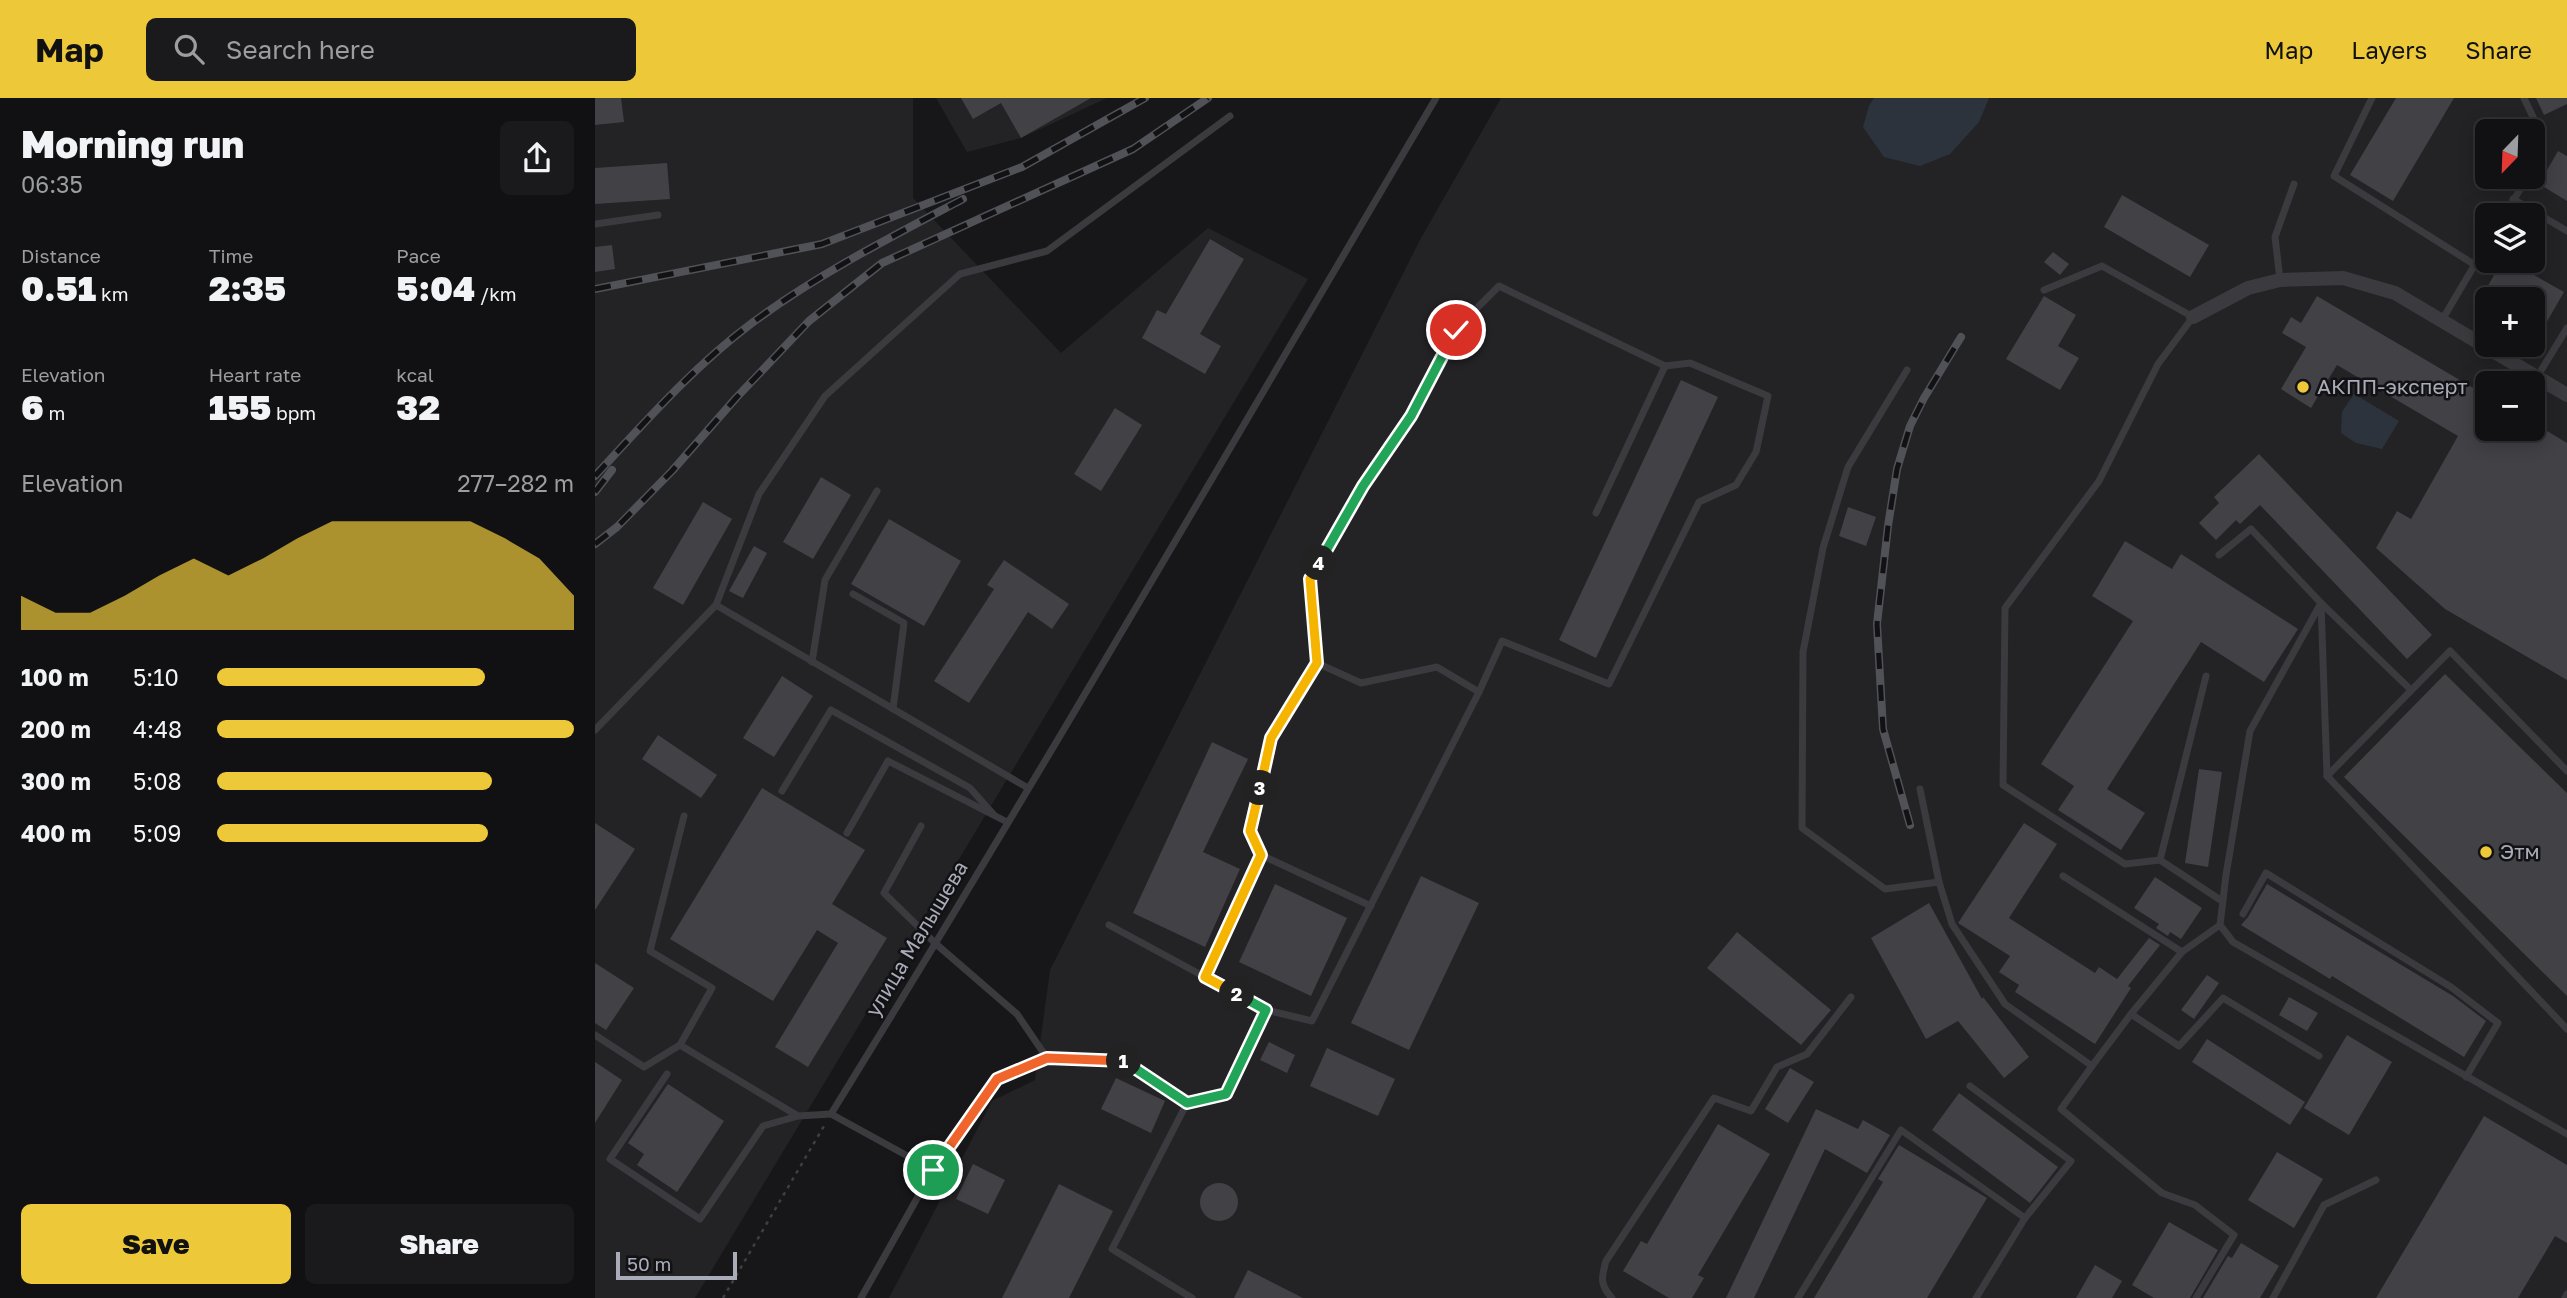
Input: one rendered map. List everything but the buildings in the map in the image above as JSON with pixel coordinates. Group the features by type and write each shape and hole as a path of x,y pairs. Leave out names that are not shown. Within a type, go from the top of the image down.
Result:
{"street":[{"path":"2193,317 2248,288 2280,280 2343,278 2395,293 2527,371"},
{"path":"2545,382 2567,395"}],"lane":[{"name":"улица Малышева","path":"831,1114 936,944 1436,98"},
{"path":"2372,98 2334,176 2475,265 2442,320"},
{"path":"2524,98 2533,119"},
{"path":"595,730 716,605 759,494 825,396 960,274 1047,251 1230,116"},
{"path":"2280,280 2274,237 2294,184"},
{"path":"2511,203 2520,189"},
{"path":"2514,198 2567,231"},
{"path":"595,224 658,215"},
{"path":"2044,290 2102,265 2193,317 2158,364 2095,487 2005,608 2003,785 2125,864 2160,860 2223,901"},
{"path":"1109,925 1266,1010 1312,1021 1371,906 1479,692 1502,642 1609,684 1699,502 1736,485 1756,452 1768,396 1690,363 1665,366 1499,286 1456,330 1411,416 1363,486 1310,579 1317,663 1271,738 1250,831 1261,855 1371,906"},
{"path":"2541,371 2567,328"},
{"path":"1595,513 1665,366"},
{"path":"1907,370 1848,467 1823,548 1803,652 1802,828 1885,890 1939,882"},
{"path":"812,662 825,580 877,491"},
{"path":"2219,555 2251,528 2321,603 2411,690"},
{"path":"853,594 904,623 893,709"},
{"path":"2321,603 2327,776 2567,1029"},
{"path":"2321,603 2250,731 2220,925 2233,942 2567,1134"},
{"path":"716,605 1028,788"},
{"path":"2327,776 2450,651 2567,771"},
{"path":"1317,663 1361,683 1437,667 1479,692"},
{"path":"2160,860 2206,676"},
{"path":"782,791 831,710 970,788 994,815"},
{"path":"847,832 888,761 1007,822"},
{"path":"1920,789 1939,882 1952,924 2005,1004 2092,1066"},
{"path":"595,1035 644,1067 680,1045 712,988 650,951 684,816"},
{"path":"921,826 884,893 936,944 1017,1014 1047,1058"},
{"path":"1205,977 1261,855"},
{"path":"2243,914 2266,873 2451,987 2498,1023 2466,1077"},
{"path":"2063,876 2182,952"},
{"path":"2196,1298 2234,1235 2195,1205 2162,1193 2060,1109 2131,1014 2182,952 2220,925"},
{"path":"1612,1298 1604,1289 1601,1278 1606,1261 1714,1098 1751,1111 1777,1067 1807,1054 1851,997"},
{"path":"2131,1014 2179,1046 2223,998 2319,1056"},
{"path":"861,1298 933,1170 997,1079 1047,1058 1126,1061 1187,1103 1226,1094 1266,1010"},
{"path":"680,1045 798,1116"},
{"path":"667,1074 610,1159 700,1219 763,1126 798,1116 831,1114 933,1170"},
{"path":"1970,1086 2071,1161 2025,1219 1976,1298"},
{"path":"1187,1103 1112,1249 1192,1298"},
{"path":"1798,1298 1901,1130 2025,1219"},
{"path":"2273,1298 2324,1205 2376,1180"}],"path":[{"path":"723,1298 831,1114"}],"shaded area":[{"path":"595,98 913,98 913,198 1061,353 1208,228 1308,279 695,1298 595,1298"},
{"path":"936,98 1107,98 1021,138 967,152"},
{"path":"1501,98 2567,98 2567,1298 889,1298 992,1101 1035,1080 1050,970 1421,238"},
{"path":"1874,98 1989,98 1979,122 1950,154 1920,166 1884,157 1863,127"},
{"path":"2354,394 2399,421 2382,449 2356,443 2341,433 2342,412"}],"railway":[{"path":"595,289 822,244 1022,167 1145,98"},
{"path":"595,544 617,527 672,471 809,321 882,263 1133,149 1208,98"},
{"path":"595,476 689,377 752,323 829,272 963,199"},
{"path":"1910,825 1883,729 1877,624 1897,469 1910,426 1961,337"},
{"path":"595,492 612,470"}],"place":[{"name":"АКПП-эксперт","path":"2303,387"},
{"name":"Этм","path":"2486,852"}],"route":[{"path":"933,1170 997,1079 1047,1058 1126,1061 1187,1103 1226,1094 1266,1010 1205,977 1261,855 1250,831 1271,738 1317,663 1310,579 1363,486 1411,416 1456,330"}]}
